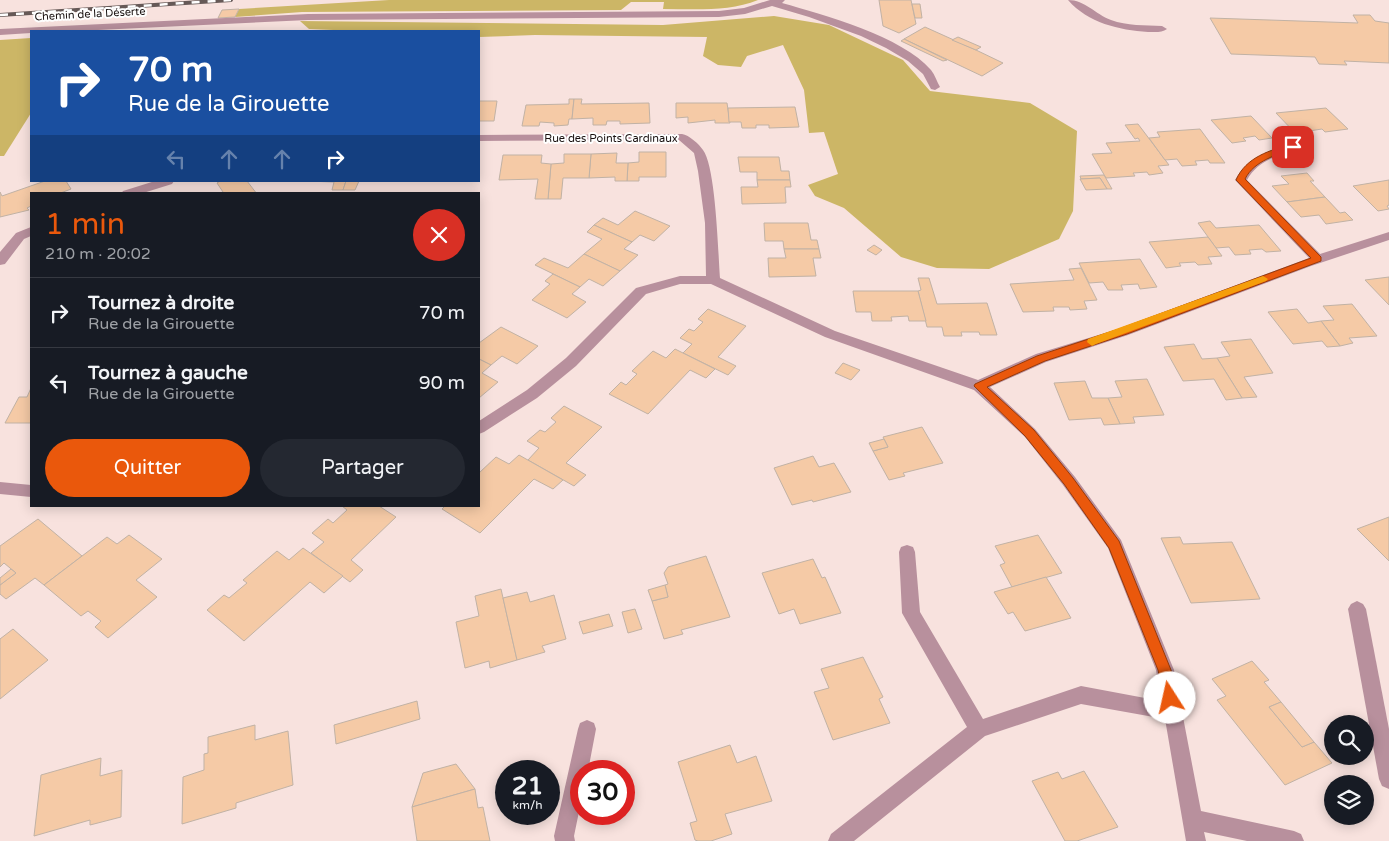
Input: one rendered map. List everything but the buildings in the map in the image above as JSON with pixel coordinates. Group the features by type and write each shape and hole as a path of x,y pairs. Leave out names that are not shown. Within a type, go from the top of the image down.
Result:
{"street":[{"path":"1073,0 1091,15 1111,25 1130,28 1162,29"},
{"path":"776,1 865,34 915,61 933,78 935,87"},
{"name":"Chemin de la Déserte","path":"41,30 308,17 719,14 744,11 776,1"},
{"name":"Chemin de la Déserte","path":"0,32 30,31"},
{"name":"Rue des Points Cardinaux","path":"480,138 682,136 699,152 704,170 711,224 713,280"},
{"path":"1293,147 1271,153 1245,169 1240,180 1318,259"},
{"path":"133,192 165,182"},
{"path":"0,261 20,236 30,231"},
{"path":"979,386 1041,358 1123,332 1318,259 1389,236"},
{"path":"480,427 532,394 572,362 641,291 680,280 713,280 830,334 979,386 1030,433 1069,481 1115,545 1164,670 1196,841"},
{"path":"0,488 30,491"},
{"path":"907,552 911,613 979,729"},
{"path":"1357,609 1389,778"},
{"path":"838,841 979,729 1081,695 1172,712"},
{"path":"566,841 564,836 587,729"},
{"path":"1191,818 1294,841"}],"shaded area":[{"path":"389,0 758,0 747,4 711,9 663,9 664,2 631,2 621,10 302,12 235,17 239,9"},
{"path":"774,16 829,25 903,60 930,91 1030,103 1077,131 1073,211 1059,239 989,269 937,268 901,257 844,208 815,196 808,185 838,174 824,132 809,133 804,90 783,45 747,56 741,67 718,65 703,56 707,37 535,35 480,37 480,30 309,29 300,21 663,25"},
{"path":"30,38 30,115 4,156 0,156 0,40"}],"railway":[{"path":"0,15 231,0"}],"slow traffic":[{"path":"1092,342 1263,279"}],"route":[{"path":"1170,698 1164,670 1115,545 1069,481 1030,433 979,386 1041,358 1123,332 1318,259 1240,180 1245,169 1271,153 1293,147"}]}
